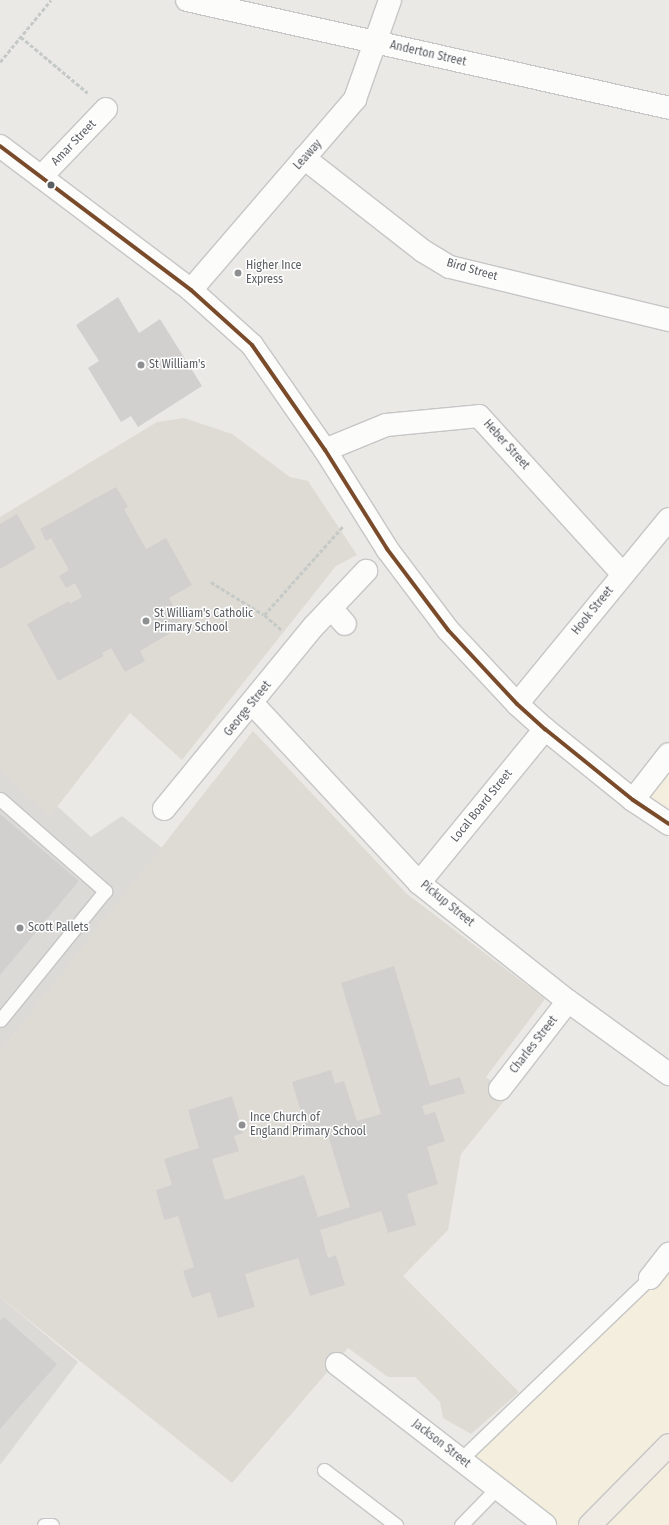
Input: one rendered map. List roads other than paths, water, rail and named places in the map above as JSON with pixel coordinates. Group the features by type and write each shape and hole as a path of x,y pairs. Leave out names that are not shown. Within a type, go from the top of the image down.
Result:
{"highway":[{"path":"590,1525 669,1445"}],"street":[{"name":"Anderton Street","path":"187,0 669,108"},
{"name":"Leaway","path":"191,290 355,99 390,0"},
{"name":"Amar Street","path":"41,177 106,109"},
{"path":"0,146 191,290 252,345 325,450 387,549 448,630 517,704 545,729 633,800 669,824"},
{"name":"Bird Street","path":"304,158 423,251 450,267 669,320"},
{"name":"Heber Street","path":"325,450 386,426 479,416 623,574"},
{"name":"Hook Street","path":"517,704 669,520"},
{"name":"George Street","path":"164,810 299,645 338,616 366,571"},
{"name":"Pickup Street","path":"252,703 420,883 568,1001 669,1074"},
{"name":"Local Board Street","path":"420,883 545,729"},
{"path":"633,800 669,754"},
{"name":"Charles Street","path":"500,1089 568,1001"},
{"path":"650,1278 669,1254"},
{"name":"Jackson Street","path":"337,1364 545,1525"}],"lane":[{"path":"0,799 105,891 0,1020"},
{"path":"461,1459 650,1278"},
{"path":"324,1470 396,1525"},
{"path":"461,1525 497,1488"},
{"path":"44,1525 52,1525"}],"place":[{"name":"Higher Ince Express","path":"238,273"},
{"name":"St William's","path":"141,365"},
{"name":"St William's Catholic Primary School","path":"146,621"},
{"name":"Scott Pallets","path":"20,928"},
{"name":"Ince Church of England Primary School","path":"242,1125"}]}
